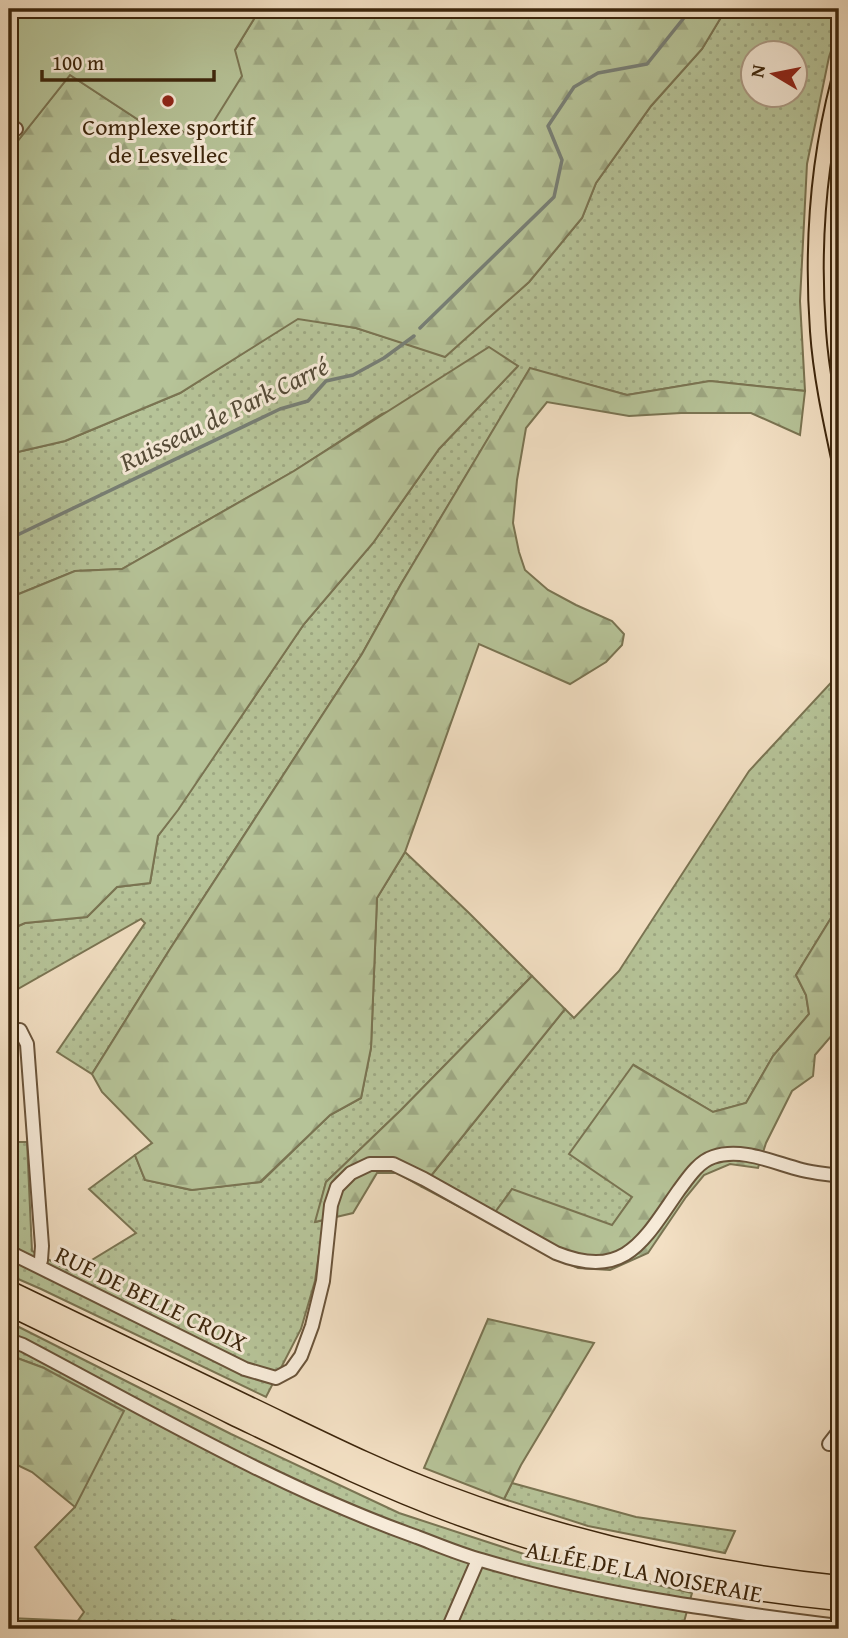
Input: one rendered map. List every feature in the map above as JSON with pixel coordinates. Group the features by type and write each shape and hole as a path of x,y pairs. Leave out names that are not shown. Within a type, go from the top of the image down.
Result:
{"highway":[{"path":"9,1290 344,1452 457,1499 508,1517 613,1547 723,1570 839,1585"},
{"path":"9,1306 351,1472 454,1514 560,1549 648,1571 731,1587 839,1601"}],"main road":[{"path":"839,81 821,177 816,254 818,333 839,458"}],"street":[{"path":"20,1030 27,1044 42,1246 38,1266"},
{"name":"RUE DE BELLE CROIX","path":"9,1252 245,1369 276,1378 291,1370 301,1356 312,1326 323,1281 331,1205 337,1187 351,1173 370,1164 393,1164 556,1253 587,1263 619,1258 636,1247 686,1180 710,1158 724,1154 741,1154 805,1171 839,1176"},
{"name":"ALLÉE DE LA NOISERAIE","path":"9,1340 254,1468 329,1503 478,1560 614,1593 839,1626"},
{"path":"830,1444 839,1431"},
{"path":"448,1629 478,1560"}],"green space":[{"name":"Complexe sportif de Lesvellec","path":"9,9 260,9 235,50 242,76 201,142 175,127 163,136 70,75 9,152"},
{"path":"260,9 726,9 702,49 651,106 596,183 582,218 529,282 445,357 356,328 298,319 180,393 65,441 9,454 9,152 70,75 163,136 235,50"},
{"path":"726,9 839,9 839,27 829,57 807,164 800,301 805,391 710,381 627,395 530,369 362,654 92,1074 57,1052 145,923 141,919 9,994 9,930 25,923 87,917 117,887 150,883 158,836 304,624 373,543 439,449 518,366 382,414 294,471 122,569 75,571 9,598 9,454 65,441 180,393 298,318 356,328 445,356 529,282 582,218 596,183 651,106 702,49"},
{"path":"489,347 518,366 439,449 373,543 304,624 158,836 150,883 117,887 87,917 25,923 9,930 9,598 75,571 122,569 294,471"},
{"path":"530,368 627,395 710,381 805,391 800,435 751,413 629,416 547,402 526,428 513,523 519,552 525,570 548,590 612,621 624,634 622,645 606,662 570,684 479,644 405,852 377,898 371,1048 361,1098 330,1115 260,1182 192,1190 145,1180 135,1155 152,1143 102,1092 92,1074 362,654"},
{"path":"839,674 839,905 796,975 806,995 809,1014 773,1056 746,1103 713,1112 634,1065 632,1197 612,1226 512,1190 488,1222 422,1187 565,1009 574,1018 619,971 749,771"},
{"path":"405,852 532,976 401,1110 326,1182 316,1222 324,1220 315,1281 301,1329 266,1397 9,1275 9,1142 27,1142 32,1251 72,1272 136,1233 89,1189 135,1155 145,1180 191,1190 261,1182 330,1115 361,1098 371,1048 377,898"},
{"path":"839,905 839,1027 815,1055 813,1076 792,1091 766,1143 758,1168 730,1164 704,1175 648,1253 610,1270 578,1268 488,1222 512,1189 612,1225 632,1197 569,1154 633,1065 713,1112 746,1103 773,1056 809,1014 806,995 796,975"},
{"path":"532,976 565,1009 422,1187 397,1173 377,1173 353,1213 315,1222 326,1182 401,1110"},
{"path":"488,1319 594,1343 521,1465 504,1499 424,1468"},
{"path":"9,1322 231,1434 399,1513 524,1554 692,1593 682,1629 216,1629 172,1620 167,1629 72,1629 84,1612 35,1547 75,1507 44,1368 9,1355"},
{"path":"9,1355 44,1368 124,1411 75,1507 32,1472 9,1461"},
{"path":"512,1483 636,1517 735,1531 725,1553 588,1526 504,1499"},
{"path":"9,1618 78,1621 72,1629 9,1629"},
{"path":"172,1620 216,1629 167,1629"}],"waterway":[{"name":"Ruisseau de Park Carré","path":"420,328 554,197 562,160 548,126 574,87 598,73 647,64 691,9"},
{"name":"Ruisseau de Park Carré","path":"9,539 280,409 308,401 326,381 353,375 384,358 414,336"}],"place":[{"name":"Complexe sportif de Lesvellec","path":"168,101"}]}
